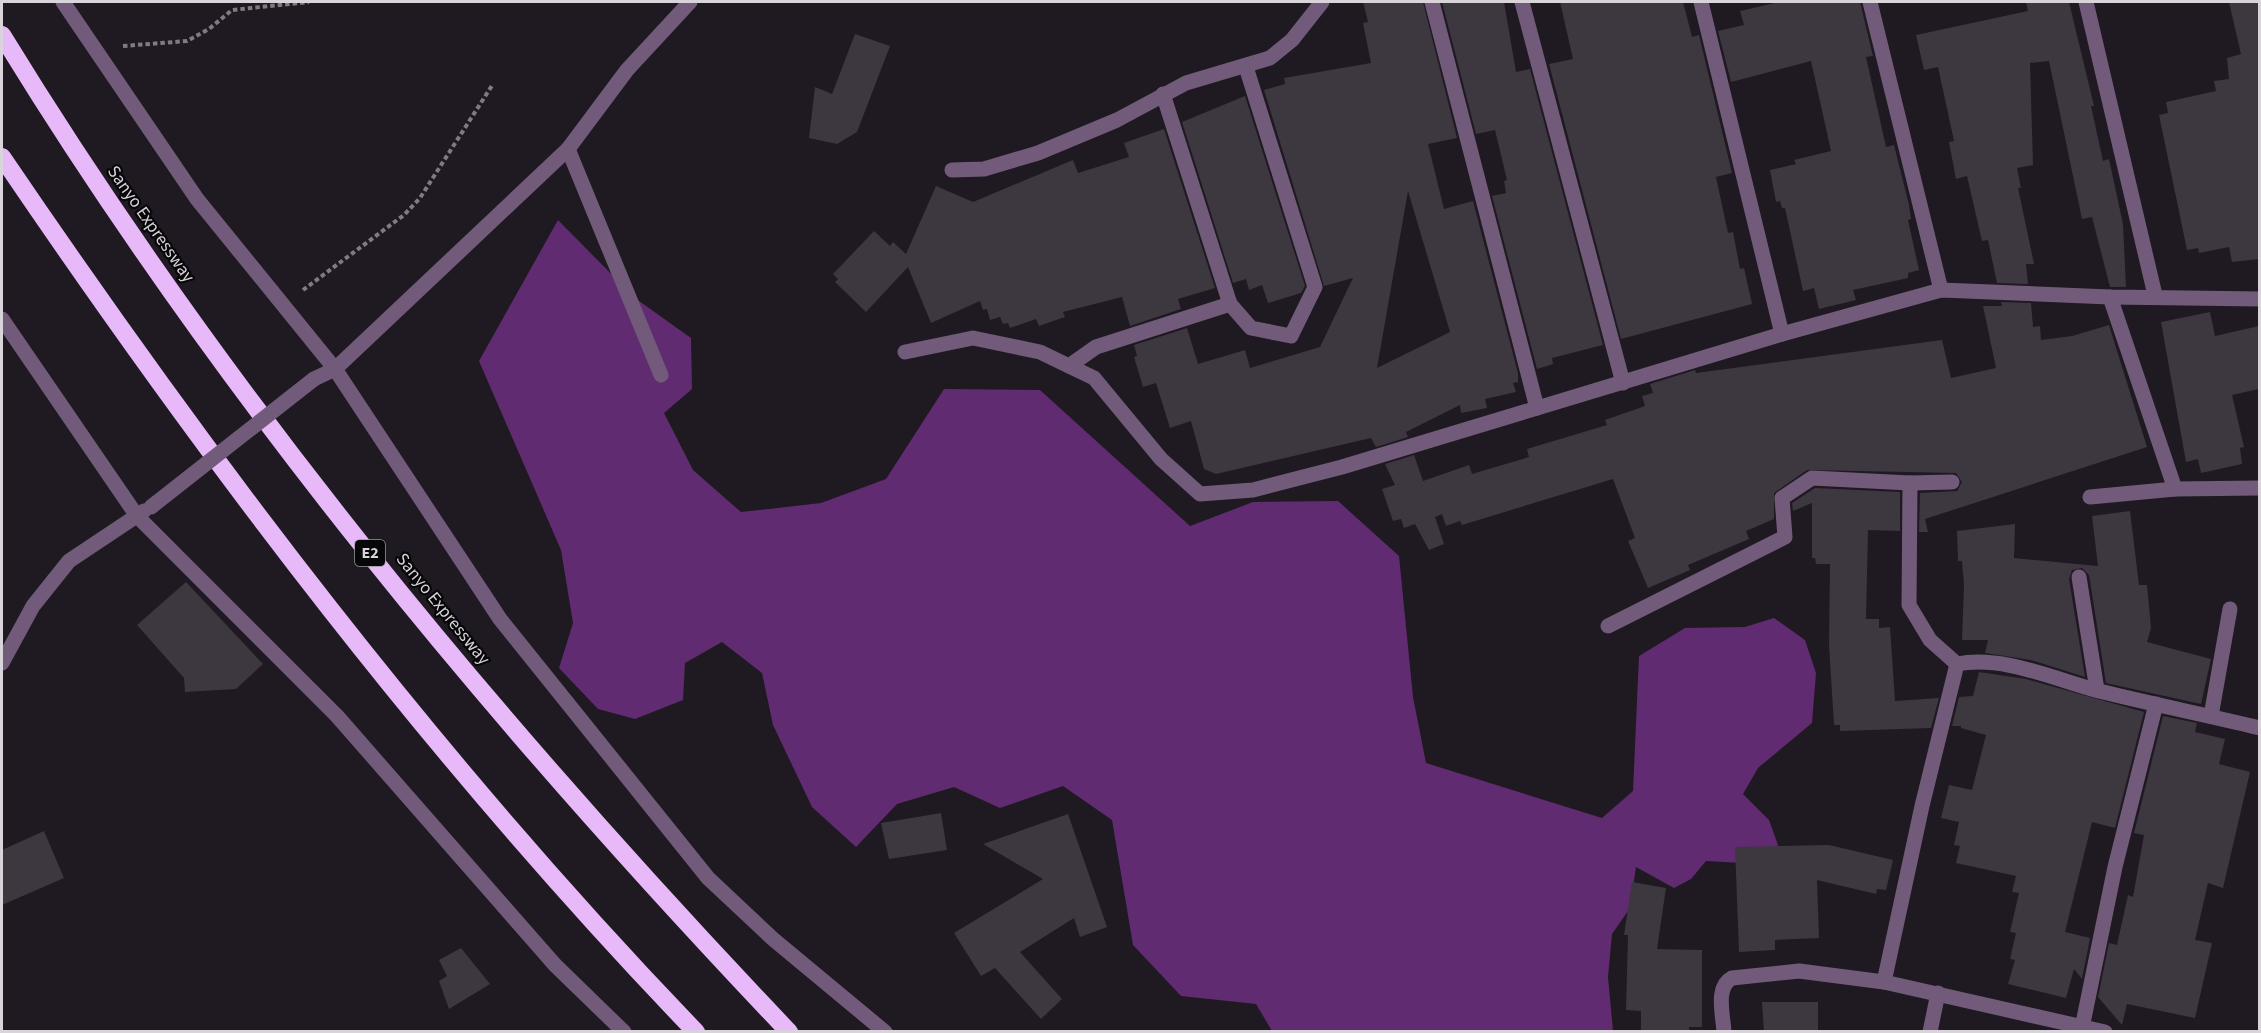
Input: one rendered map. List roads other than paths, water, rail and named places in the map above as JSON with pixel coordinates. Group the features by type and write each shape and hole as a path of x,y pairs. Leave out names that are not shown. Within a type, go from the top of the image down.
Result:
{"highway":[{"name":"Sanyo Expressway","path":"2,35 53,118 164,280 287,447 409,602 554,776 789,1032"},
{"path":"2,157 101,303 228,477 361,650 509,825 696,1032"}],"street":[{"path":"63,2 92,48 197,199 335,369 500,619 708,878 773,939 885,1032"},
{"path":"2,663 33,606 69,561 151,507 314,379 335,369 568,149 627,70 690,2"},
{"path":"952,170 984,169 1038,153 1108,124 1186,83 1270,58 1292,40 1322,2"},
{"path":"1432,2 1537,408"},
{"path":"1522,2 1623,383"},
{"path":"1701,2 1782,334"},
{"path":"1870,2 1941,290"},
{"path":"2086,2 2155,295"},
{"path":"1163,94 1230,304 1251,328 1291,336 1315,287 1246,67"},
{"path":"568,149 661,375"},
{"path":"905,352 973,338 1040,352 1094,378 1161,459 1200,494 1253,490 1320,473 1782,334 1941,290 2110,297 2155,295 2259,299"},
{"path":"2110,297 2175,489"},
{"path":"1069,366 1096,347 1230,304"},
{"path":"2,319 137,516 337,716 555,965 624,1032"},
{"path":"1608,626 1785,537 1782,498 1812,478 1910,483 1952,482"},
{"path":"1910,483 1909,605 1930,640 1957,664"},
{"path":"2090,497 2175,489 2259,488"},
{"path":"2079,577 2097,690"},
{"path":"2211,716 2230,609"},
{"path":"1957,664 1975,660 2024,670 2097,690 2259,728"},
{"path":"1884,982 1957,664"},
{"path":"2082,1028 2115,867 2156,704"},
{"path":"1724,1032 1722,988 1732,978 1799,971 1884,982 2105,1032"},
{"path":"1930,1032 1938,993"}]}
